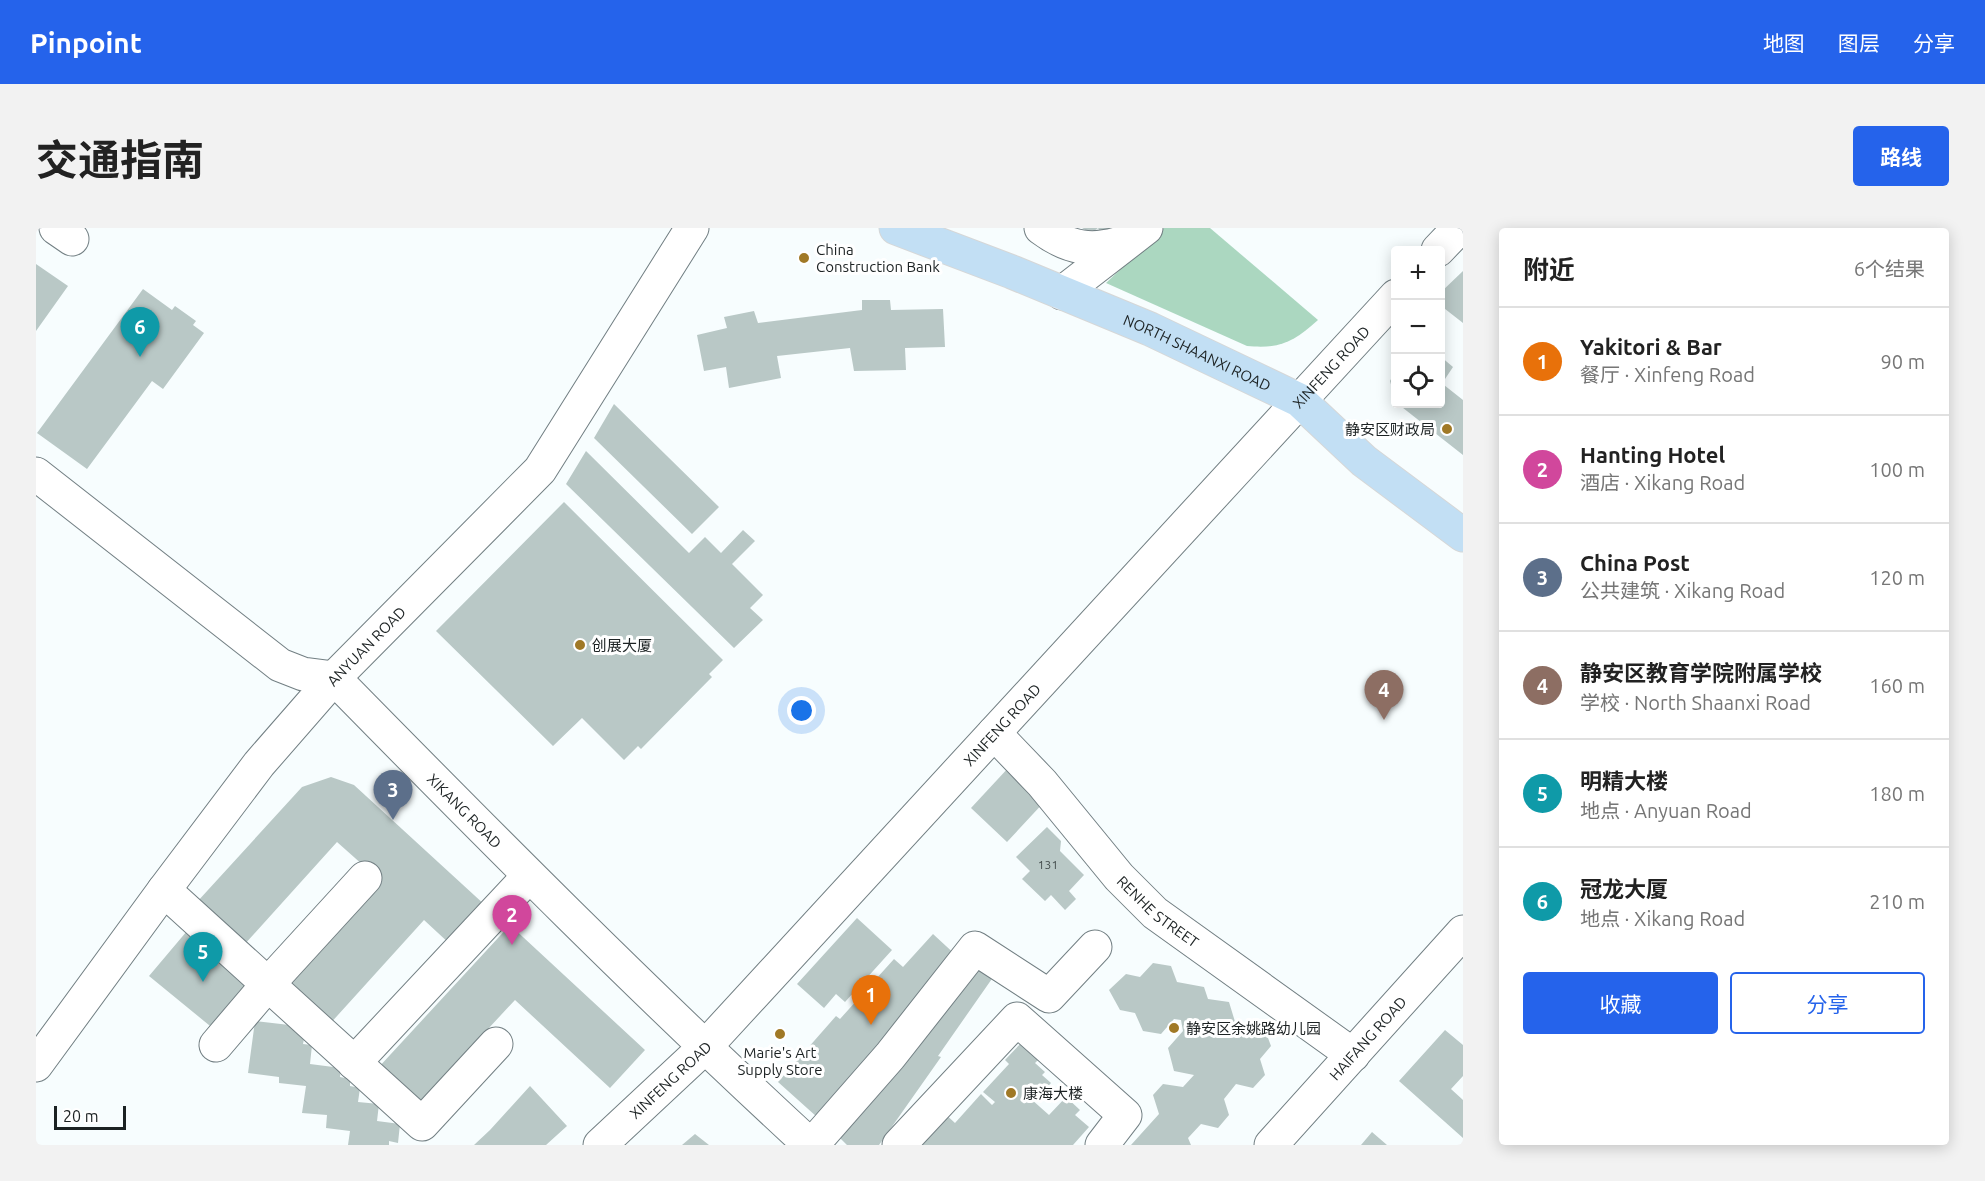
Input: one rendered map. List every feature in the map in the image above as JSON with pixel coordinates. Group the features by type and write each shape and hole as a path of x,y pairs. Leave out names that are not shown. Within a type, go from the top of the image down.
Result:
{"main road":[{"name":"NORTH SHAANXI ROAD","path":"896,228 1150,328 1299,400 1364,461 1463,535"}],"street":[{"name":"ANYUAN ROAD","path":"36,1065 259,764 334,678 540,470 692,228"},
{"path":"1041,228 1054,238 1098,255"},
{"path":"1442,246 1459,228"},
{"path":"1062,293 1098,255 1138,234"},
{"name":"XINFENG ROAD","path":"600,1145 705,1047 1391,300"},
{"path":"36,474 279,665 303,674 334,678"},
{"name":"XIKANG ROAD","path":"334,678 529,876 705,1047 811,1145"},
{"name":"RENHE STREET","path":"994,734 1042,783 1119,877 1155,913 1353,1055"},
{"path":"354,1063 529,876"},
{"path":"216,1045 268,984 366,878"},
{"path":"164,890 422,1124 496,1044"},
{"name":"HAIFANG ROAD","path":"1271,1145 1463,933"},
{"path":"811,1145 890,1056 975,948 1049,996 1095,947"},
{"path":"899,1145 1017,1019 1125,1115 1102,1145"}],"green space":[{"path":"1164,228 1210,228 1318,320 1294,339 1278,345 1247,346 1106,283"}],"building":[{"path":"1082,228 1098,228 1091,233"},
{"path":"1098,228 1109,228 1101,233"},
{"path":"36,264 68,286 36,331"},
{"path":"1463,271 1463,323 1445,309 1445,288"},
{"path":"143,289 172,310 175,306 196,321 193,325 204,333 163,389 152,381 87,469 37,433"},
{"path":"862,300 890,300 891,310 943,309 945,347 905,348 906,370 854,371 850,348 777,356 781,378 729,388 726,367 704,371 697,335 727,328 724,317 754,311 758,323 862,310"},
{"name":"静安区财政局","path":"1445,360 1453,367 1445,379"},
{"name":"静安区财政局","path":"1445,386 1463,400 1463,455 1403,408 1445,408"},
{"path":"614,404 719,507 692,534 594,438"},
{"path":"586,451 689,553 705,537 721,553 743,530 755,541 732,564 763,595 750,608 763,620 734,648 566,484"},
{"name":"创展大厦","path":"564,502 723,660 709,674 712,677 641,749 638,746 624,760 582,718 553,746 436,631"},
{"path":"1010,766 1046,800 1007,842 971,808"},
{"path":"331,777 354,785 486,906 451,945 424,920 328,1026 285,987 382,882 337,842 244,945 197,902 302,787"},
{"path":"1047,827 1061,841 1060,851 1084,875 1069,891 1076,899 1065,910 1051,895 1045,901 1022,879 1030,871 1016,857"},
{"path":"857,918 892,950 845,1002 836,994 824,1008 797,984"},
{"path":"510,925 645,1050 610,1088 515,1000 418,1104 378,1068"},
{"path":"187,931 253,985 215,1030 149,976"},
{"path":"933,934 959,958 817,1117 778,1082 836,1016 840,1019 894,959 903,967"},
{"path":"976,959 996,973 938,1056 941,1057 879,1145 847,1145 840,1138 911,1050"},
{"path":"1153,963 1171,966 1177,982 1204,987 1208,999 1229,1002 1236,1025 1265,1030 1271,1046 1260,1059 1265,1075 1253,1088 1236,1084 1224,1099 1229,1115 1218,1128 1201,1124 1188,1138 1191,1145 1131,1145 1159,1114 1153,1095 1163,1084 1183,1087 1194,1075 1174,1071 1168,1048 1183,1031 1181,1020 1174,1019 1161,1034 1143,1031 1135,1013 1120,1010 1109,990 1126,974 1140,977"},
{"path":"255,1021 298,1026 297,1033 305,1034 303,1044 312,1045 310,1064 341,1068 340,1077 350,1079 350,1086 360,1088 358,1102 379,1104 377,1121 400,1124 398,1143 389,1141 389,1145 348,1145 350,1131 326,1128 327,1115 302,1113 306,1086 279,1083 279,1077 248,1073"},
{"path":"1445,1030 1463,1045 1463,1076 1451,1089 1463,1100 1463,1138 1399,1081"},
{"name":"康海大楼","path":"1022,1042 1040,1058 1035,1063 1045,1072 1042,1075 1051,1083 1041,1094 1039,1091 1031,1099 1049,1115 1066,1097 1080,1110 1075,1115 1089,1127 1073,1145 911,1145 942,1111 955,1123 981,1094 992,1105 995,1102 983,1092 1009,1064 1005,1060"},
{"path":"530,1086 567,1126 546,1145 474,1145 490,1130"},
{"path":"1372,1132 1387,1145 1361,1145"},
{"path":"695,1134 709,1145 682,1145"}],"place":[{"name":"China Construction Bank","path":"804,258"},
{"name":"冠龙大厦","path":"140,357"},
{"name":"静安区财政局","path":"1447,429"},
{"name":"创展大厦","path":"580,645"},
{"name":"静安区教育学院附属学校","path":"1384,720"},
{"name":"China Post","path":"393,820"},
{"name":"Hanting Hotel","path":"512,945"},
{"name":"明精大楼","path":"203,982"},
{"name":"Yakitori & Bar","path":"871,1025"},
{"name":"静安区余姚路幼儿园","path":"1174,1028"},
{"name":"Marie's Art Supply Store","path":"780,1034"},
{"name":"康海大楼","path":"1011,1093"}]}
